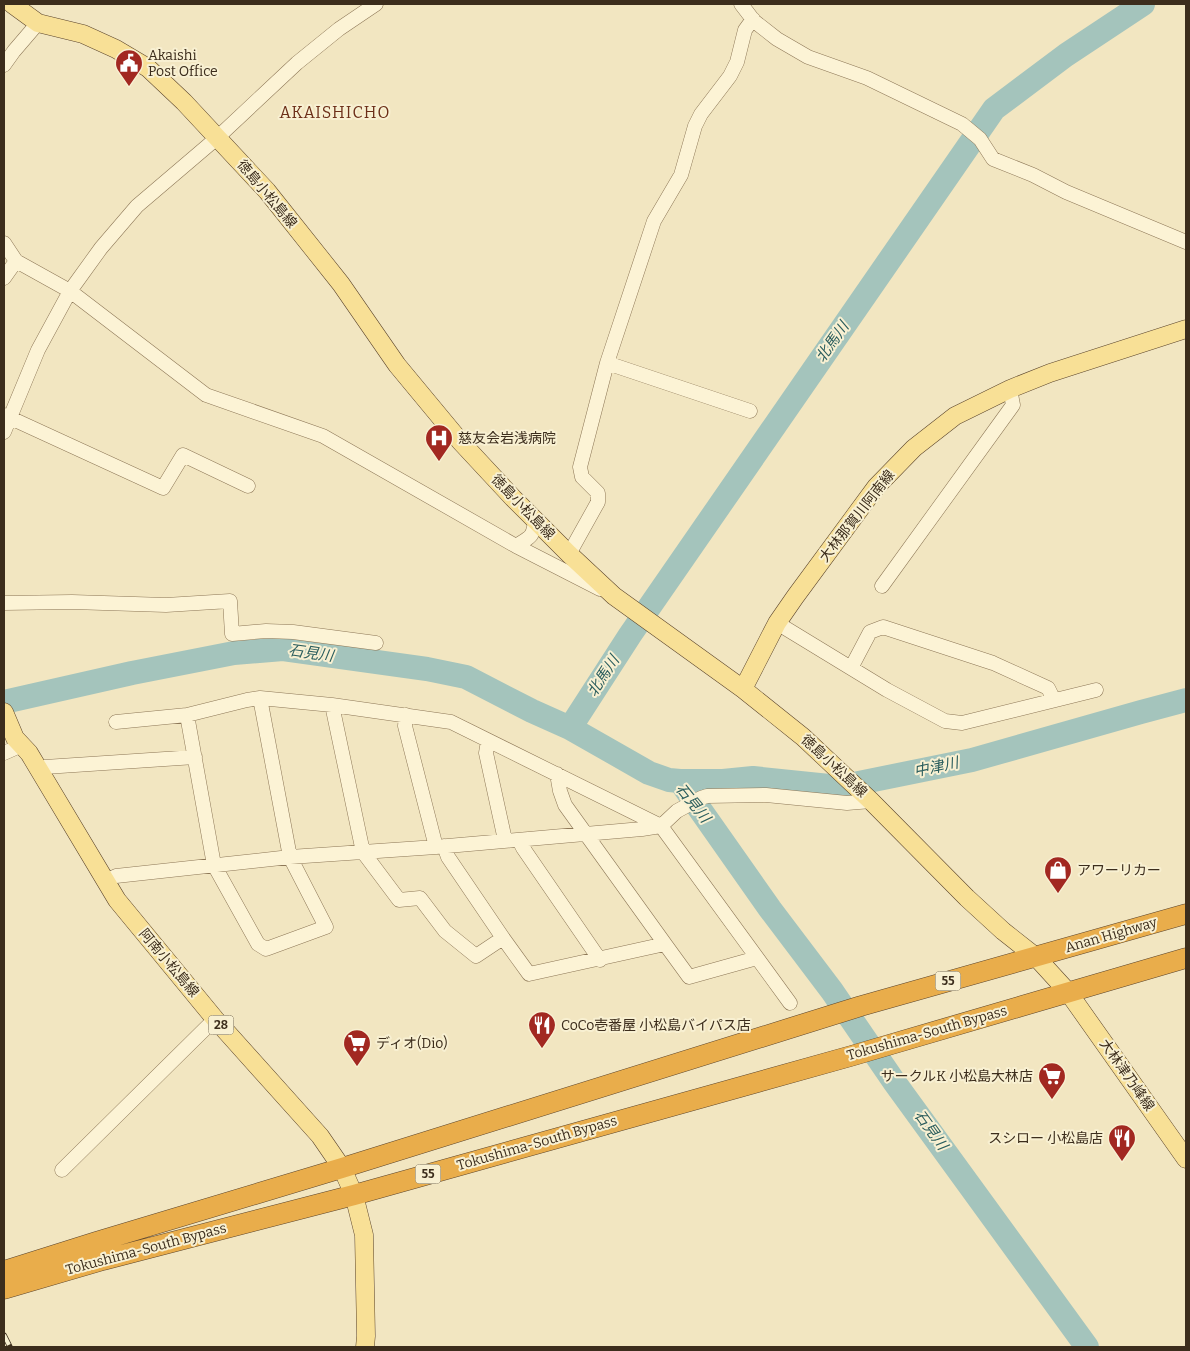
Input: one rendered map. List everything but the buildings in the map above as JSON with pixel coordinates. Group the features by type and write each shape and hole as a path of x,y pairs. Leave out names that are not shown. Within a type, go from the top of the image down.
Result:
{"highway":[{"name":"Anan Highway","path":"1036,956 1186,914"},
{"name":"Tokushima-South Bypass","path":"4,1271 342,1168 834,1014 1036,956"},
{"name":"55","path":"1068,992 1186,958"},
{"name":"Tokushima-South Bypass","path":"4,1289 103,1260 354,1195 851,1056 1068,992"}],"main road":[{"name":"徳島小松島線","path":"4,7 12,4 38,23 83,34 116,49 148,68 218,137 267,191 342,284 398,365 460,441 535,521 614,596 743,689 803,737 865,795 967,898 1003,931 1036,956 1068,992"},
{"name":"大林那賀川阿南線","path":"743,689 777,623 795,597 876,487 914,448 955,416 1010,389 1050,373 1186,329"},
{"name":"阿南小松島線","path":"6,718 15,738 29,753 117,900 215,1019 320,1136 342,1168 354,1195 364,1235 365,1347"},
{"name":"大林津乃峰線","path":"1068,992 1186,1159"}],"street":[{"path":"4,432 7,416 38,350 70,290 100,248 137,206 218,137 297,63 339,29 376,4"},
{"path":"741,4 753,19 777,39 808,57 867,78 962,124 976,135 993,159 1033,174 1066,192 1186,242"},
{"path":"569,554 598,502 598,493 582,477 580,467 607,363 654,222 681,175 695,126 701,114 730,76 737,62 745,30 753,19"},
{"path":"4,65 38,23"},
{"path":"4,243 16,261 70,290 206,395 323,436 516,546 614,596"},
{"path":"4,278 16,261"},
{"path":"607,363 750,410"},
{"path":"882,586 1013,405 1010,389"},
{"path":"7,416 163,488 183,455 248,486"},
{"path":"516,546 534,533 535,521"},
{"path":"4,603 72,602 166,605 230,600 232,634 266,630 376,643"},
{"path":"777,623 850,668 945,721 962,723 1096,690"},
{"path":"850,668 870,632 883,627 993,663 1048,688 1054,700"},
{"path":"187,714 214,864 258,944 266,948 326,927 290,857 260,698"},
{"path":"116,722 187,714 260,698 332,705 451,722 661,826 790,1003"},
{"path":"332,705 362,852 399,900 420,898 445,931 476,956 503,938"},
{"path":"406,715 405,726 440,846 529,974 600,960 665,944"},
{"path":"488,741 486,753 505,840"},
{"path":"4,753 22,745"},
{"path":"39,770 54,767 195,757"},
{"path":"557,774 565,805 588,834 689,977 757,958"},
{"path":"105,882 116,876 214,864 519,840 661,826 677,811 708,796 766,795 847,803 865,795"},
{"path":"519,840 600,960"},
{"path":"62,1170 215,1019"}],"waterway":[{"name":"北馬川","path":"570,728 630,635 994,109 1066,55 1143,4"},
{"name":"石見川","path":"4,702 132,673 234,653 283,649 427,669 466,677 570,728 649,773 669,780 723,781 753,778 839,787 972,760 1186,700"},
{"name":"石見川","path":"680,781 770,909 832,991 895,1083 1087,1347"}],"railway":[{"path":"4,1335 10,1347"}],"place":[{"name":"Akaishi Post Office","path":"129,87"},
{"name":"慈友会岩浅病院","path":"439,462"},
{"name":"アワーリカー","path":"1058,894"},
{"name":"CoCo壱番屋 小松島バイパス店","path":"542,1049"},
{"name":"ディオ(Dio)","path":"357,1067"},
{"name":"サークルK 小松島大林店","path":"1052,1100"},
{"name":"スシロー 小松島店","path":"1122,1162"}],"district":[{"name":"AKAISHICHO","path":"335,112"}],"water label":[{"name":"中津川","path":"936,767"}]}
